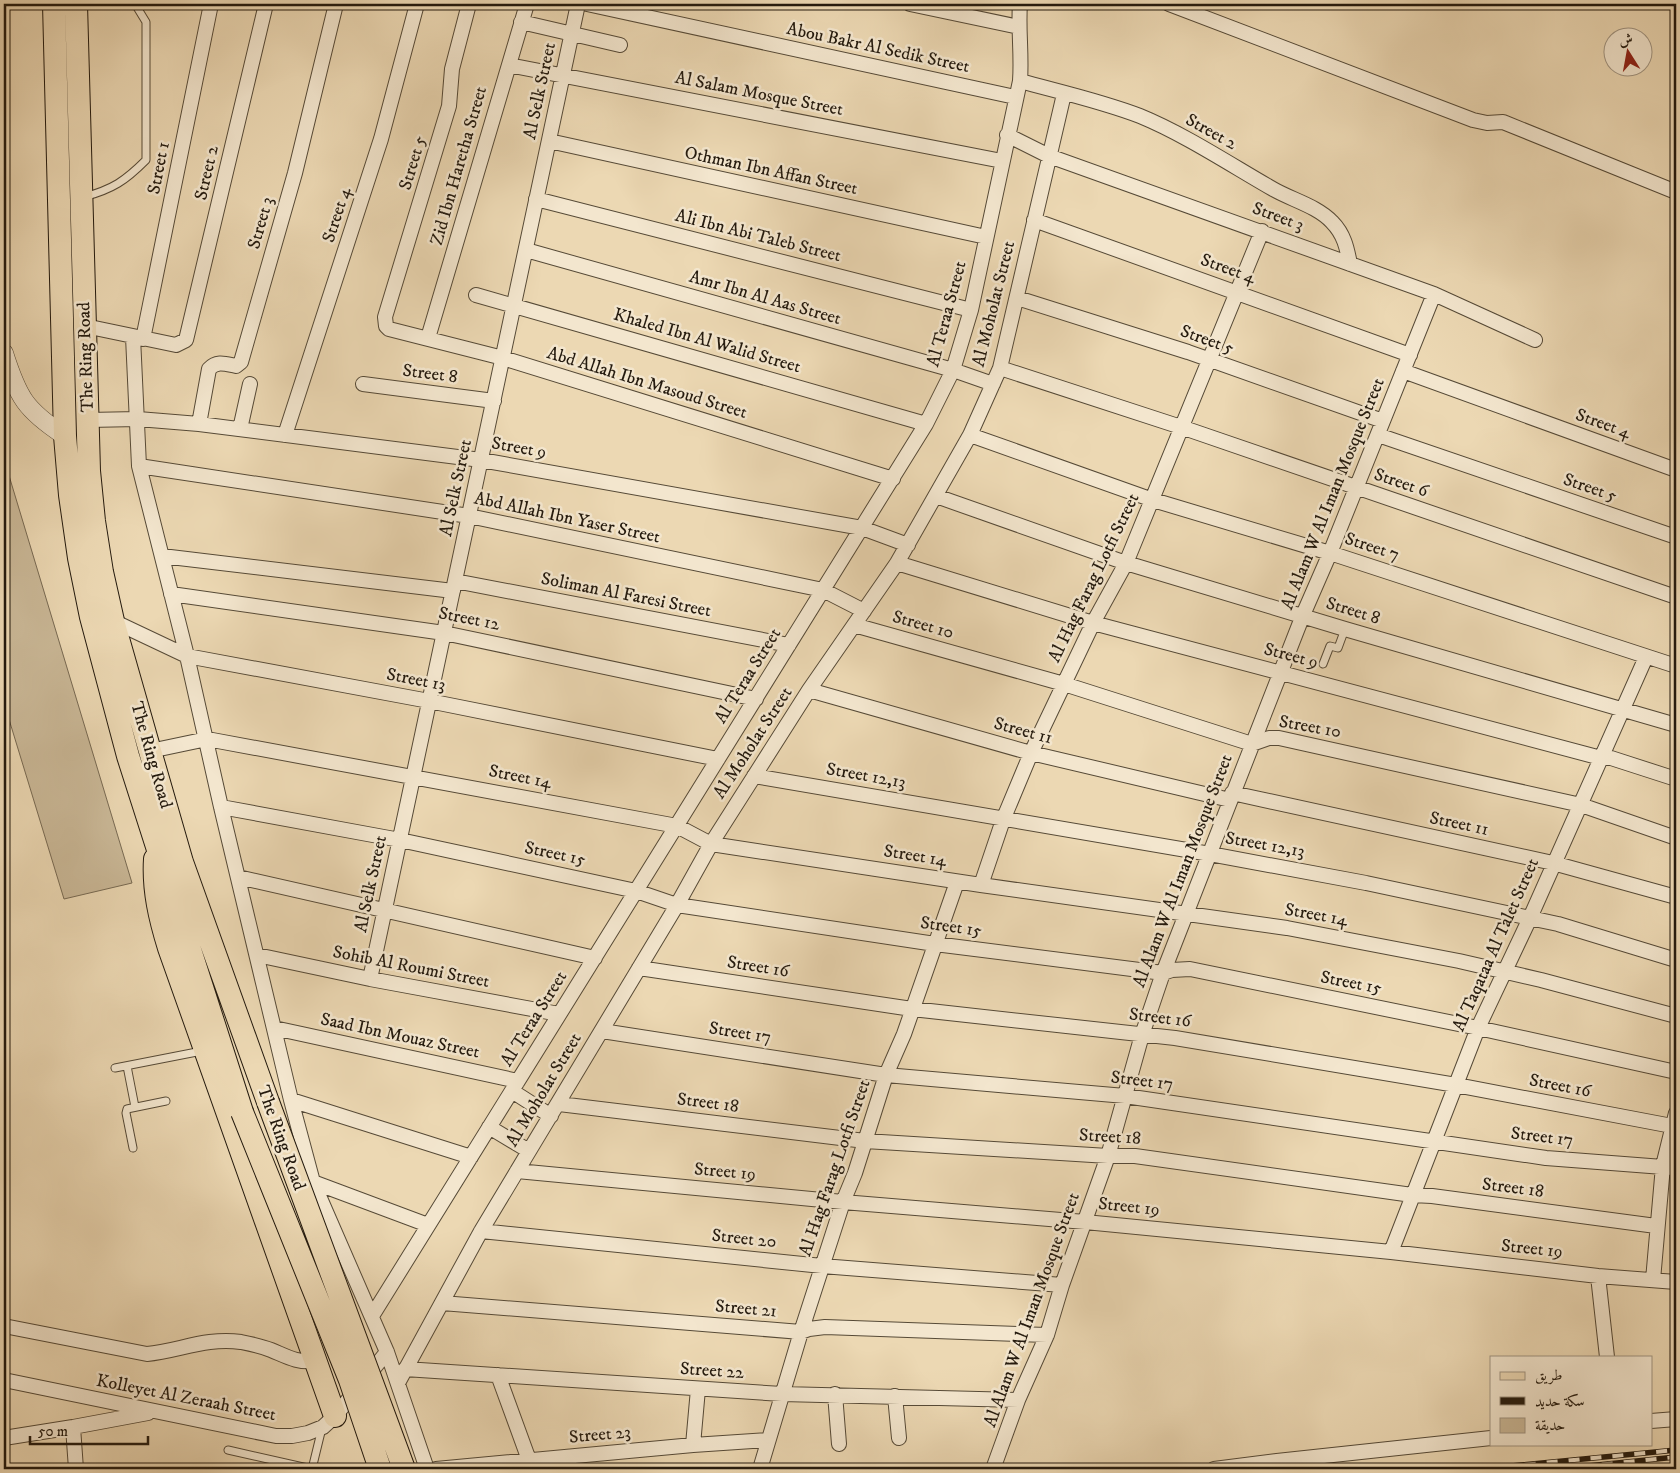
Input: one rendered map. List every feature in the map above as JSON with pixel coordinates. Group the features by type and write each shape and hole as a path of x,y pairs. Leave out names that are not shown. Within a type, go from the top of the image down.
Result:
{"main road":[{"name":"The Ring Road","path":"54,4 65,436 78,558 91,617 128,756 156,838 242,1112 350,1380 380,1469"},
{"name":"The Ring Road","path":"76,4 89,471 102,572 113,621 182,862 268,1102 404,1469"},
{"path":"156,838 154,876 158,912 314,1361 329,1421"}],"street":[{"name":"Street 1","path":"211,4 138,338 139,466 207,739 221,807 274,1028 314,1182 387,1352 428,1469"},
{"name":"Street 2","path":"138,338 176,345 186,340 189,335 266,4"},
{"name":"Street 3","path":"199,424 209,369 213,364 219,363 236,366 242,362 294,173 336,4"},
{"name":"Street 4","path":"285,434 381,140 417,4"},
{"name":"Street 5","path":"389,329 386,326 385,317 449,106 453,63 469,4"},
{"name":"Zid Ibn Haretha Street","path":"428,338 527,4"},
{"name":"Al Selk Street","path":"370,979 578,4"},
{"name":"Abou Bakr Al Sedik Street","path":"588,4 1015,97"},
{"path":"910,4 1019,26"},
{"name":"Al Teraa Street","path":"372,1316 893,479 926,424 953,370 971,310 1020,80 1020,4"},
{"path":"1169,4 1195,8 1472,120 1487,123 1503,122 1676,192"},
{"path":"521,22 620,45"},
{"name":"Al Salam Mosque Street","path":"509,64 1002,161"},
{"name":"Street 2","path":"1020,80 1141,117 1176,134 1282,194 1321,213 1333,223 1342,235 1350,264"},
{"name":"Al Moholat Street","path":"398,1383 482,1231 677,905 711,844 809,690 897,563 970,435 1000,368 1064,94"},
{"name":"Street 3","path":"1007,135 1049,156 1434,294 1535,340"},
{"name":"Othman Ibn Affan Street","path":"549,141 986,237"},
{"name":"Ali Ibn Abi Taleb Street","path":"536,199 971,310"},
{"name":"Street 4","path":"1034,220 1410,355"},
{"name":"Al Hag Farag Lotfi Street","path":"981,885 1003,820 1031,753 1093,622 1126,563 1262,231"},
{"name":"Amr Ibn Al Aas Street","path":"526,250 953,370 993,384"},
{"name":"Al Alam W Al Iman Mosque Street","path":"993,1469 1018,1400 1047,1335 1062,1284 1108,1156 1142,1034 1163,974 1303,615 1330,553 1434,294"},
{"name":"Khaled Ibn Al Walid Street","path":"476,295 926,424"},
{"name":"Street 5","path":"1017,298 1188,352 1383,421"},
{"path":"85,326 138,338"},
{"name":"Abd Allah Ibn Masoud Street","path":"389,329 503,358 893,479"},
{"path":"4,353 12,380 30,409 42,422 65,436"},
{"name":"Street 6","path":"1000,368 1181,427 1676,597"},
{"name":"Street 4","path":"1403,371 1676,470"},
{"path":"240,429 250,384"},
{"name":"Street 8","path":"362,384 494,401"},
{"name":"Street 9","path":"88,420 138,418 199,424 481,460 862,528 908,545"},
{"name":"Street 7","path":"970,435 1153,500 1330,553 1676,666"},
{"name":"Street 5","path":"1378,435 1676,537"},
{"name":"Abd Allah Ibn Yaser Street","path":"139,466 469,516 824,590 864,611"},
{"name":"Street 8","path":"936,496 1126,563 1676,725"},
{"name":"Soliman Al Faresi Street","path":"162,556 454,586 789,646"},
{"name":"Street 9","path":"897,563 1093,622 1601,758 1619,760 1676,779"},
{"name":"Street 12","path":"171,594 444,633 756,699"},
{"name":"Street 13","path":"113,621 187,656 429,701 718,759"},
{"name":"Street 10","path":"854,626 1064,684 1252,744 1269,738 1278,738 1581,805 1676,838"},
{"name":"Al Taqataa Al Talet Street","path":"1391,1252 1478,1028 1530,918 1646,656"},
{"name":"Street 11","path":"809,690 1031,753 1553,864 1676,897"},
{"name":"Street 14","path":"150,751 207,739 677,826 711,844 957,882 1287,928 1459,961 1676,1016"},
{"name":"Street 12,13","path":"754,776 1210,854 1366,883 1558,924 1676,960"},
{"name":"Street 15","path":"221,807 400,840 636,890 677,905 935,944 1163,974 1172,970 1190,969 1478,1028 1676,1072"},
{"path":"238,877 595,958"},
{"name":"Al Hag Farag Lotfi Street","path":"760,1469 801,1332 843,1202 886,1075 904,1034 957,882"},
{"name":"Sohib Al Roumi Street","path":"257,955 370,979 559,1014"},
{"name":"Street 16","path":"639,968 912,1009 1174,1038 1456,1086 1674,1120"},
{"name":"Saad Ibn Mouaz Street","path":"274,1028 515,1086"},
{"name":"Street 17","path":"602,1031 886,1075 1125,1096 1546,1158 1605,1164 1670,1167"},
{"path":"515,1086 551,1116"},
{"path":"292,1100 471,1157"},
{"name":"Street 18","path":"559,1104 865,1141 1135,1156 1412,1195 1432,1196 1656,1226"},
{"path":"1653,1280 1656,1226 1670,1167 1674,1120"},
{"path":"489,1127 530,1151"},
{"name":"Street 19","path":"517,1171 843,1202 1085,1222 1391,1252 1598,1276 1676,1282"},
{"path":"314,1182 428,1225"},
{"name":"Street 20","path":"482,1231 822,1266 1062,1284"},
{"path":"1598,1276 1607,1356"},
{"name":"Street 21","path":"442,1303 801,1332 809,1328 825,1327 1047,1335"},
{"name":"Kolleyet Al Zeraah Street","path":"4,1326 147,1354 163,1352 194,1343 225,1341 255,1345 294,1360 314,1361"},
{"path":"329,1421 387,1352"},
{"name":"Street 22","path":"405,1369 782,1394 1018,1400"},
{"path":"498,1375 529,1460"},
{"name":"Kolleyet Al Zeraah Street","path":"4,1380 276,1436 308,1433 329,1421"},
{"path":"693,1445 698,1389"},
{"path":"835,1394 839,1444"},
{"path":"895,1396 899,1438"},
{"path":"4,1438 73,1428 154,1411"},
{"path":"1652,1421 1676,1419"},
{"path":"73,1428 76,1469"},
{"path":"1214,1469 1490,1438"},
{"name":"Street 23","path":"436,1469 693,1445 768,1440"}],"lane":[{"path":"81,198 106,191 128,178 146,160 146,22 135,4"},
{"path":"1323,664 1330,646 1338,648 1345,629"},
{"path":"115,1068 205,1050"},
{"path":"127,1066 135,1107"},
{"path":"133,1148 126,1111 128,1108 166,1101"},
{"path":"228,1450 312,1469 329,1421"}],"green space":[{"path":"4,459 132,883 64,899 4,703"}],"railway":[{"path":"1481,1469 1676,1450"},
{"path":"1558,1469 1676,1457"}]}
